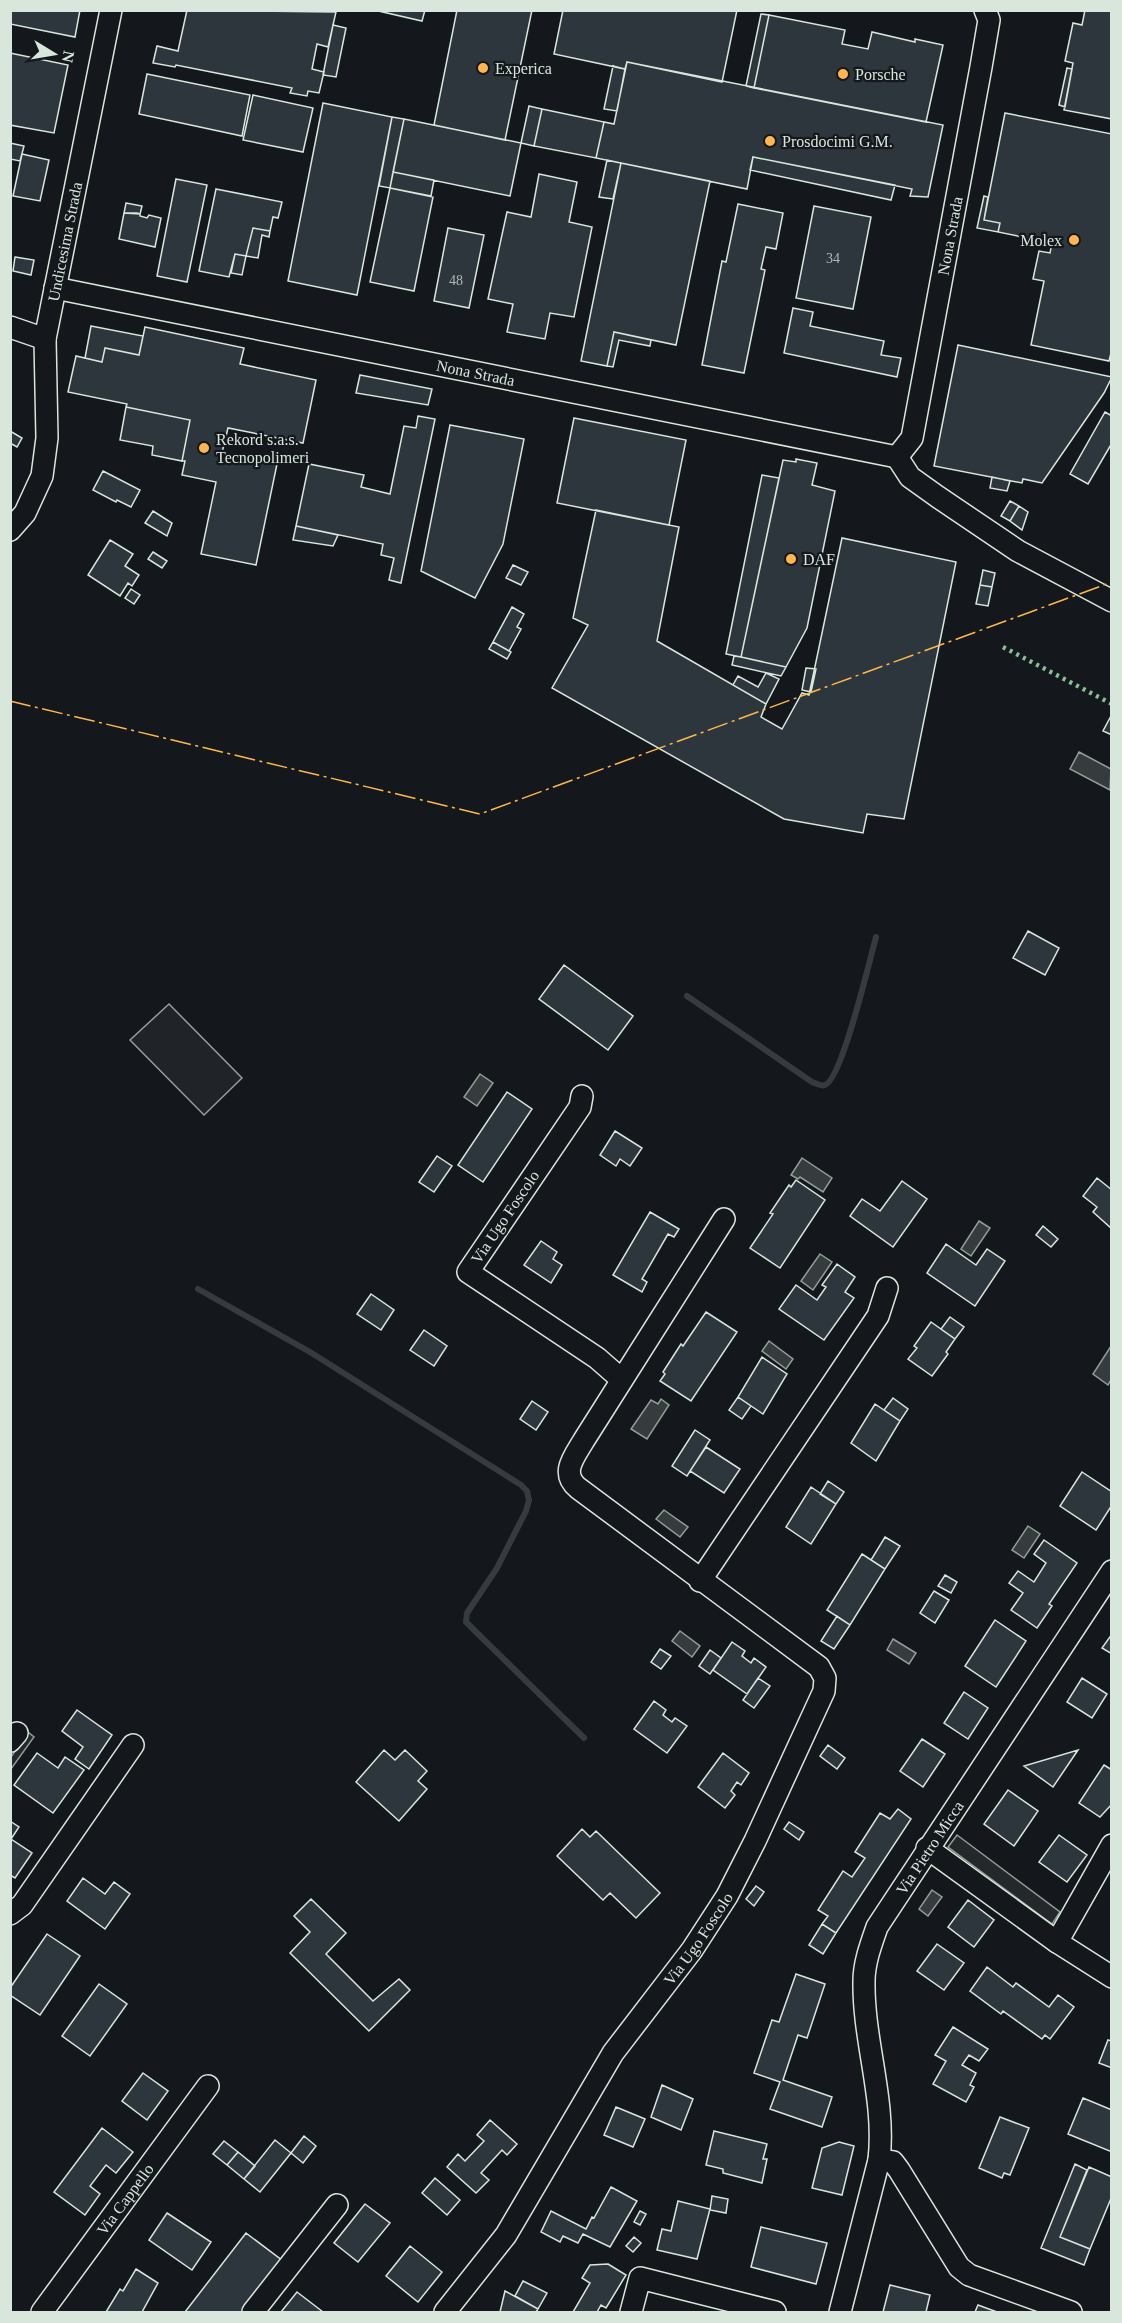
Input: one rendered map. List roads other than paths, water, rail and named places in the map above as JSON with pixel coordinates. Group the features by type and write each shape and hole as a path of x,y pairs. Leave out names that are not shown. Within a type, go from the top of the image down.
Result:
{"street":[{"name":"Undicesima Strada","path":"10,530 25,513 42,476 47,438 45,339 111,10"},
{"name":"Nona Strada","path":"55,288 897,457 912,438 981,67 989,20 985,10"},
{"path":"10,327 45,339"},
{"path":"897,457 910,477 1018,550 1112,601"},
{"name":"Via Ugo Foscolo","path":"582,1096 580,1107 468,1272 597,1358 621,1379"},
{"name":"Via Ugo Foscolo","path":"446,2313 506,2235 613,2053 692,1950 727,1896 824,1691 825,1678 819,1667 700,1581 578,1488 569,1476 568,1469 572,1461 621,1379 724,1220"},
{"path":"700,1581 878,1316 888,1288"},
{"name":"Via Pietro Micca","path":"840,2313 879,2160 882,2135 868,2045 864,1980 869,1948 877,1928 927,1848 1112,1571"},
{"path":"10,1914 21,1906 134,1745"},
{"path":"1057,1942 1112,1845"},
{"path":"927,1848 1057,1942 1112,1977"},
{"name":"Via Cappello","path":"42,2313 208,2086"},
{"path":"879,2160 893,2162 959,2267 969,2275 1071,2313"},
{"path":"253,2313 337,2205"},
{"path":"631,2313 640,2278 775,2313"}],"waterway":[{"path":"687,996 812,1082 825,1085 832,1078 847,1041 876,937"},
{"path":"198,1289 310,1352 521,1485 527,1491 529,1500 526,1511 497,1568 467,1613 466,1622 584,1738"}],"place":[{"name":"Experica","path":"483,68"},
{"name":"Porsche","path":"843,74"},
{"name":"Prosdocimi G.M.","path":"770,141"},
{"name":"Molex","path":"1074,240"},
{"name":"Rekord s.a.s. Tecnopolimeri","path":"204,448"},
{"name":"DAF","path":"791,559"}]}
